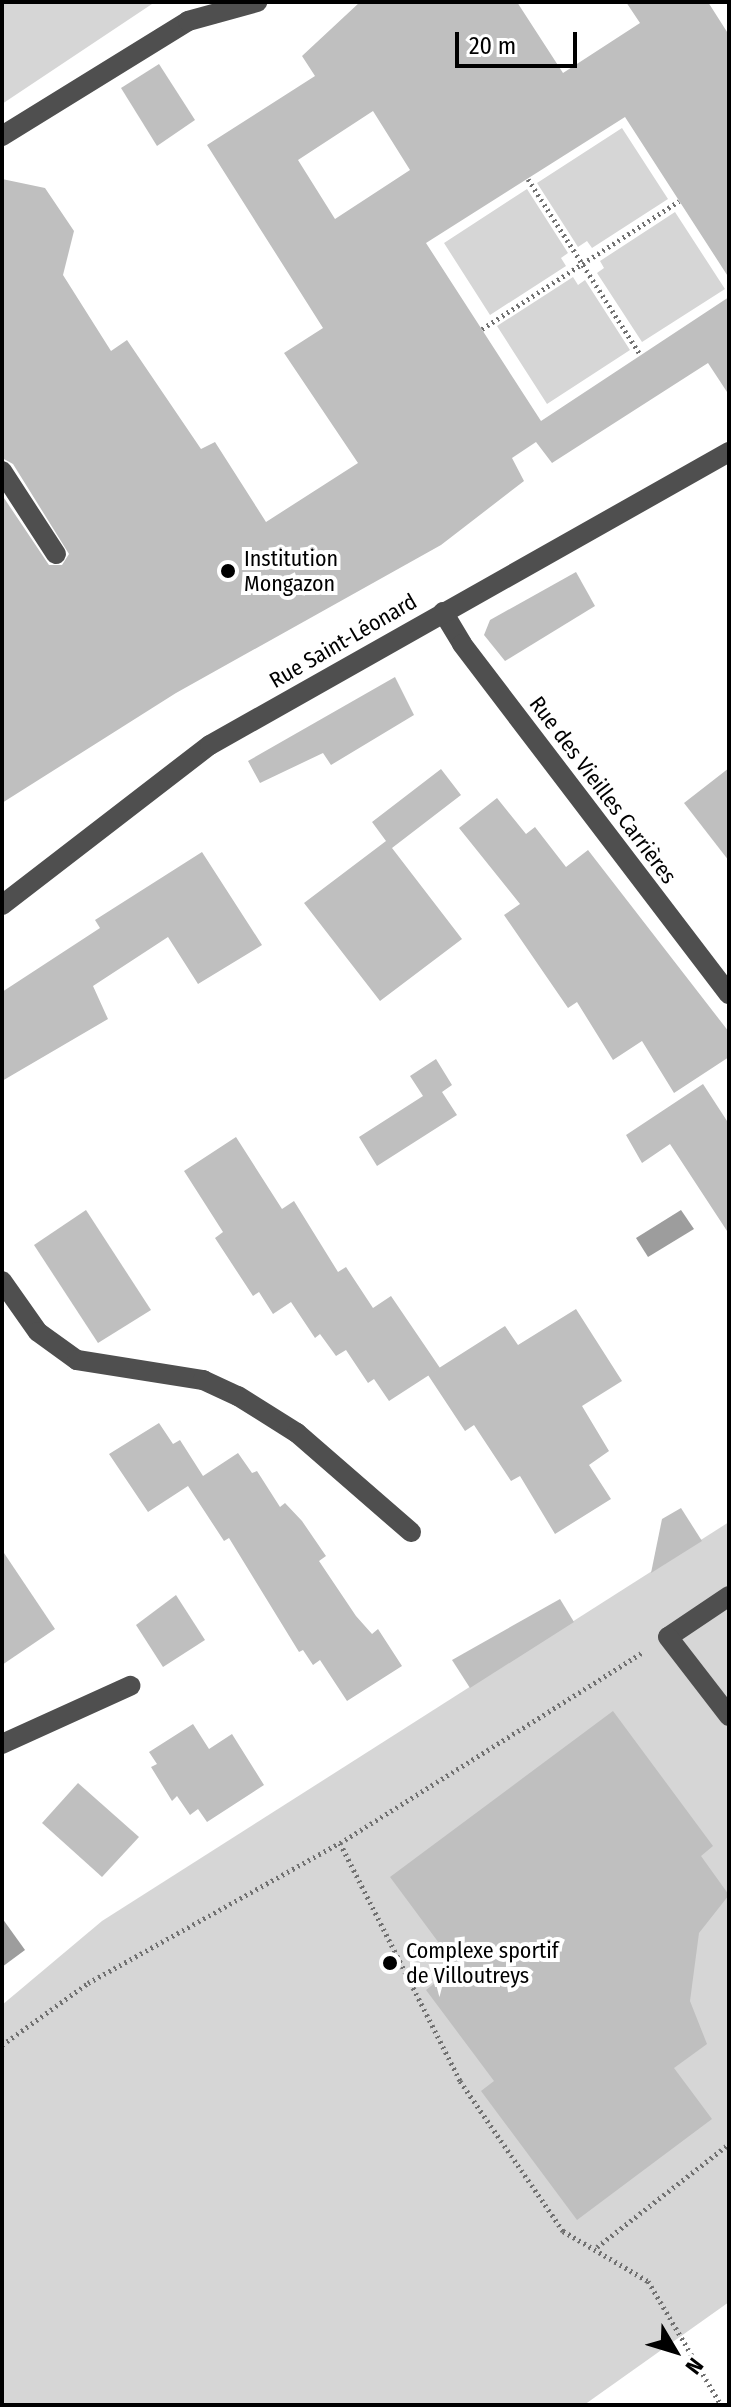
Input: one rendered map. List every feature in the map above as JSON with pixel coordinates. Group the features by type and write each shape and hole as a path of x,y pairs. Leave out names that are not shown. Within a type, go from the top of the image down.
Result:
{"street":[{"path":"2,136 188,21 257,2"},
{"name":"Rue Saint-Léonard","path":"2,905 188,760 443,612 729,452"},
{"path":"2,471 56,554"},
{"name":"Rue des Vieilles Carrières","path":"443,612 462,644 729,994"},
{"path":"2,1281 38,1332 77,1360 203,1380 238,1396 297,1433 411,1532"},
{"path":"729,1596 668,1637 729,1716"},
{"path":"2,1744 130,1686"}],"path":[{"path":"528,179 640,354"},
{"path":"482,329 679,201"},
{"path":"2,2045 88,1983 340,1843 668,1637"},
{"path":"340,1843 460,2081 563,2231 597,2247 648,2281 721,2405"},
{"path":"597,2247 729,2144"}],"shaded area":[{"path":"2,2 155,2 2,104"},
{"path":"622,128 668,199 592,248 587,241 578,247 537,183"},
{"path":"527,189 568,253 561,258 566,266 490,315 444,243"},
{"path":"675,212 725,289 642,342 597,273 604,268 600,261"},
{"path":"573,277 578,285 585,280 630,350 547,404 497,326"},
{"path":"681,1210 694,1229 648,1257 636,1238"},
{"name":"Complexe sportif de Villoutreys","path":"729,1522 729,2302 584,2405 2,2405 2,2005 102,1921"},
{"path":"2,1918 25,1950 2,1967"}],"building":[{"path":"360,2 517,2 563,73 640,23 626,2 708,2 729,35 729,278 625,117 426,243 541,421 729,297 729,395 708,363 552,463 536,442 512,458 524,481 441,545 176,693 2,803 2,495 49,565 62,565 69,554 13,464 2,458 2,179 45,188 74,231 63,275 111,351 127,340 201,449 215,442 266,522 358,463 284,353 323,328 207,145 315,76 302,56","holes":["373,111 410,170 335,219 298,160"]},
{"path":"159,64 195,120 157,146 121,88"},
{"path":"576,572 595,606 505,661 484,635 490,620"},
{"path":"395,677 414,715 331,765 323,753 260,783 248,761"},
{"path":"729,768 729,861 684,803"},
{"path":"441,769 461,795 392,848 462,939 380,1001 304,903 386,841 372,822"},
{"path":"497,798 526,834 535,827 566,867 588,850 729,1032 729,1057 674,1093 642,1041 613,1060 577,1002 568,1008 504,915 520,904 459,828"},
{"path":"202,852 262,945 198,984 168,937 93,986 108,1019 2,1081 2,992 100,928 95,920"},
{"path":"436,1059 452,1085 442,1092 457,1115 377,1166 359,1137 423,1096 410,1076"},
{"path":"703,1084 729,1124 729,1234 670,1144 642,1163 626,1135"},
{"path":"236,1137 282,1209 294,1201 338,1272 346,1267 373,1308 391,1296 440,1368 389,1401 374,1379 368,1383 346,1350 336,1356 320,1334 315,1338 291,1302 273,1314 259,1292 253,1296 215,1238 223,1232 184,1171"},
{"path":"86,1210 151,1310 98,1343 34,1245"},
{"path":"576,1309 622,1381 582,1406 609,1451 589,1465 611,1499 555,1534 520,1476 511,1481 474,1425 465,1431 428,1375 505,1326 518,1345"},
{"path":"159,1423 173,1444 180,1440 203,1476 238,1453 252,1473 257,1471 280,1507 285,1503 302,1521 326,1556 319,1561 356,1616 372,1634 378,1629 402,1666 347,1701 320,1660 313,1665 303,1650 299,1652 229,1538 224,1541 188,1486 148,1512 109,1454"},
{"path":"681,1508 702,1541 651,1573 662,1519"},
{"path":"2,1550 55,1629 2,1665"},
{"path":"176,1595 205,1640 163,1667 136,1625"},
{"path":"560,1599 574,1622 470,1688 452,1660"},
{"path":"613,1711 713,1846 701,1856 729,1895 699,1933 690,2001 707,2044 674,2068 712,2119 577,2220 481,2091 494,2081 426,1990 456,1966 390,1877"},
{"path":"193,1724 209,1749 232,1734 264,1785 207,1822 198,1809 190,1815 177,1796 172,1801 151,1767 157,1764 149,1752"},
{"path":"78,1783 139,1837 102,1877 42,1823"}],"place":[{"name":"Institution Mongazon","path":"228,571"},
{"name":"Complexe sportif de Villoutreys","path":"390,1963"}]}
